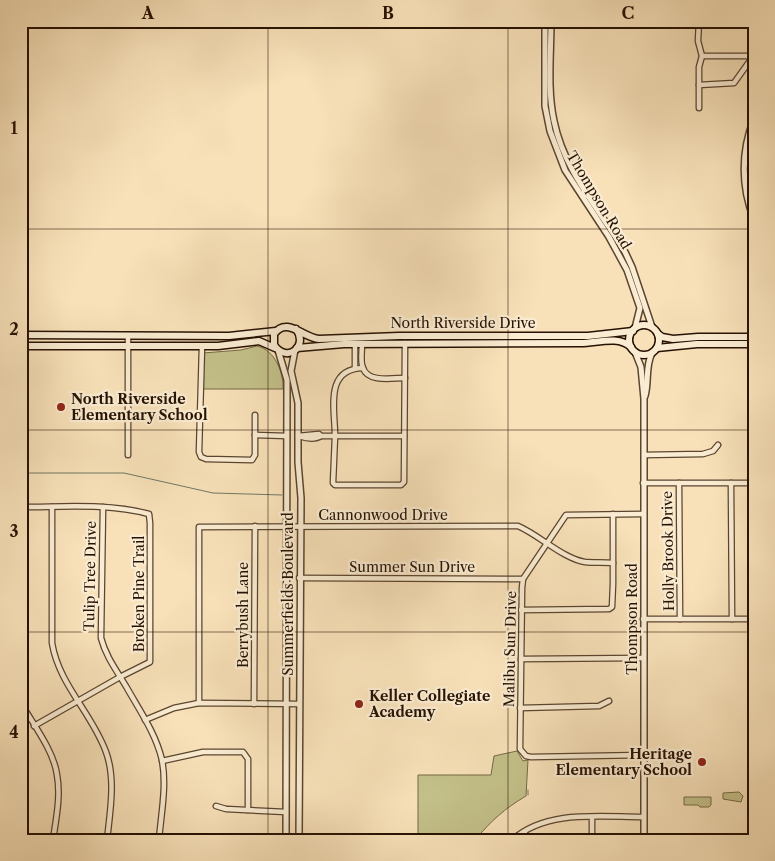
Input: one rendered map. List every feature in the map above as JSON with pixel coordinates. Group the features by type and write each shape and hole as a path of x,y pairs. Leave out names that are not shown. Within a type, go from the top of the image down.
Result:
{"main road":[{"name":"North Riverside Drive","path":"21,346 202,346 259,341 284,353 289,353 296,349 359,344 588,336 634,330 645,325 652,327"},
{"name":"North Riverside Drive","path":"21,335 229,336 276,331 284,326 296,329 308,337 319,339 377,336 581,343 619,340 643,355 655,351 697,344 754,344"},
{"path":"652,327 662,337 673,339 754,336"},
{"path":"296,329 300,336 299,345 296,349"},
{"path":"633,350 629,339 634,330"},
{"path":"276,331 273,338 277,349"},
{"path":"655,351 659,341 658,334"}],"street":[{"path":"545,21 551,22"},
{"name":"Thompson Road","path":"545,21 548,98 559,141 571,174 614,234 630,268 652,327"},
{"path":"698,21 698,41 702,56 699,67 700,108"},
{"name":"Thompson Road","path":"548,98 551,22"},
{"path":"702,56 753,56"},
{"path":"699,85 734,83 753,56"},
{"path":"754,119 746,145 744,173 749,205 754,219"},
{"name":"Thompson Road","path":"630,268 640,308 634,330"},
{"path":"128,336 128,455"},
{"path":"363,368 355,368 342,374 334,386 335,436 333,483 339,486 399,486 404,482 405,343"},
{"path":"359,344 363,368 372,377 378,379 405,378"},
{"path":"355,368 359,344"},
{"path":"202,346 200,455 203,459 252,460 254,455 255,415"},
{"name":"Summerfields Boulevard","path":"277,349 286,380 286,840"},
{"name":"Summerfields Boulevard","path":"296,349 291,371 298,404 300,498 299,840"},
{"name":"Thompson Road","path":"633,350 641,367 644,399 644,840"},
{"name":"Thompson Road","path":"644,399 648,383 648,361 655,351"},
{"path":"255,436 318,438 321,436 404,436"},
{"path":"644,455 703,454 714,451 718,445"},
{"path":"643,483 754,483"},
{"name":"Holly Brook Drive","path":"679,483 680,619"},
{"path":"731,483 732,619"},
{"path":"21,507 103,506"},
{"name":"Broken Pine Trail","path":"34,726 150,662 149,514 103,506"},
{"name":"Tulip Tree Drive","path":"103,506 101,638 107,656 145,720 158,747 162,761 164,795 159,840"},
{"path":"52,507 52,643 54,659 101,741 109,763 110,800 107,840"},
{"path":"521,610 609,609 612,607 613,514"},
{"name":"Malibu Sun Drive","path":"643,514 566,515 547,542 524,579 522,588 520,708 521,752 526,756 643,756"},
{"name":"Berrybush Lane","path":"254,704 255,526"},
{"name":"Cannonwood Drive","path":"199,703 200,527 518,526 570,557 584,562 613,562"},
{"name":"Summer Sun Drive","path":"300,578 524,579"},
{"path":"643,619 754,619"},
{"path":"521,659 643,658"},
{"path":"520,708 599,706 609,701"},
{"path":"21,703 43,740 57,773 57,805 53,840"},
{"path":"145,720 174,708 199,703 299,704"},
{"path":"162,761 203,752 243,752 248,759 248,810"},
{"path":"216,806 226,809 286,812"},
{"path":"592,817 592,840"},
{"path":"512,840 536,825 552,819 643,817"},
{"path":"524,832 529,840"}],"shaded area":[{"path":"257,346 269,352 277,363 282,376 283,389 202,389 203,353 241,350"},
{"path":"517,751 523,761 528,760 526,796 498,816 475,840 418,840 418,775 491,775 494,756"},
{"path":"739,792 743,796 741,802 723,799 723,793"},
{"path":"684,797 711,797 711,805 709,807 700,807 698,805 684,805"}],"waterway":[{"path":"21,473 124,473 213,493 282,495"},
{"path":"528,790 528,795"}],"place":[{"name":"North Riverside Elementary School","path":"61,407"},
{"name":"Keller Collegiate Academy","path":"359,704"},
{"name":"Heritage Elementary School","path":"702,762"}]}
